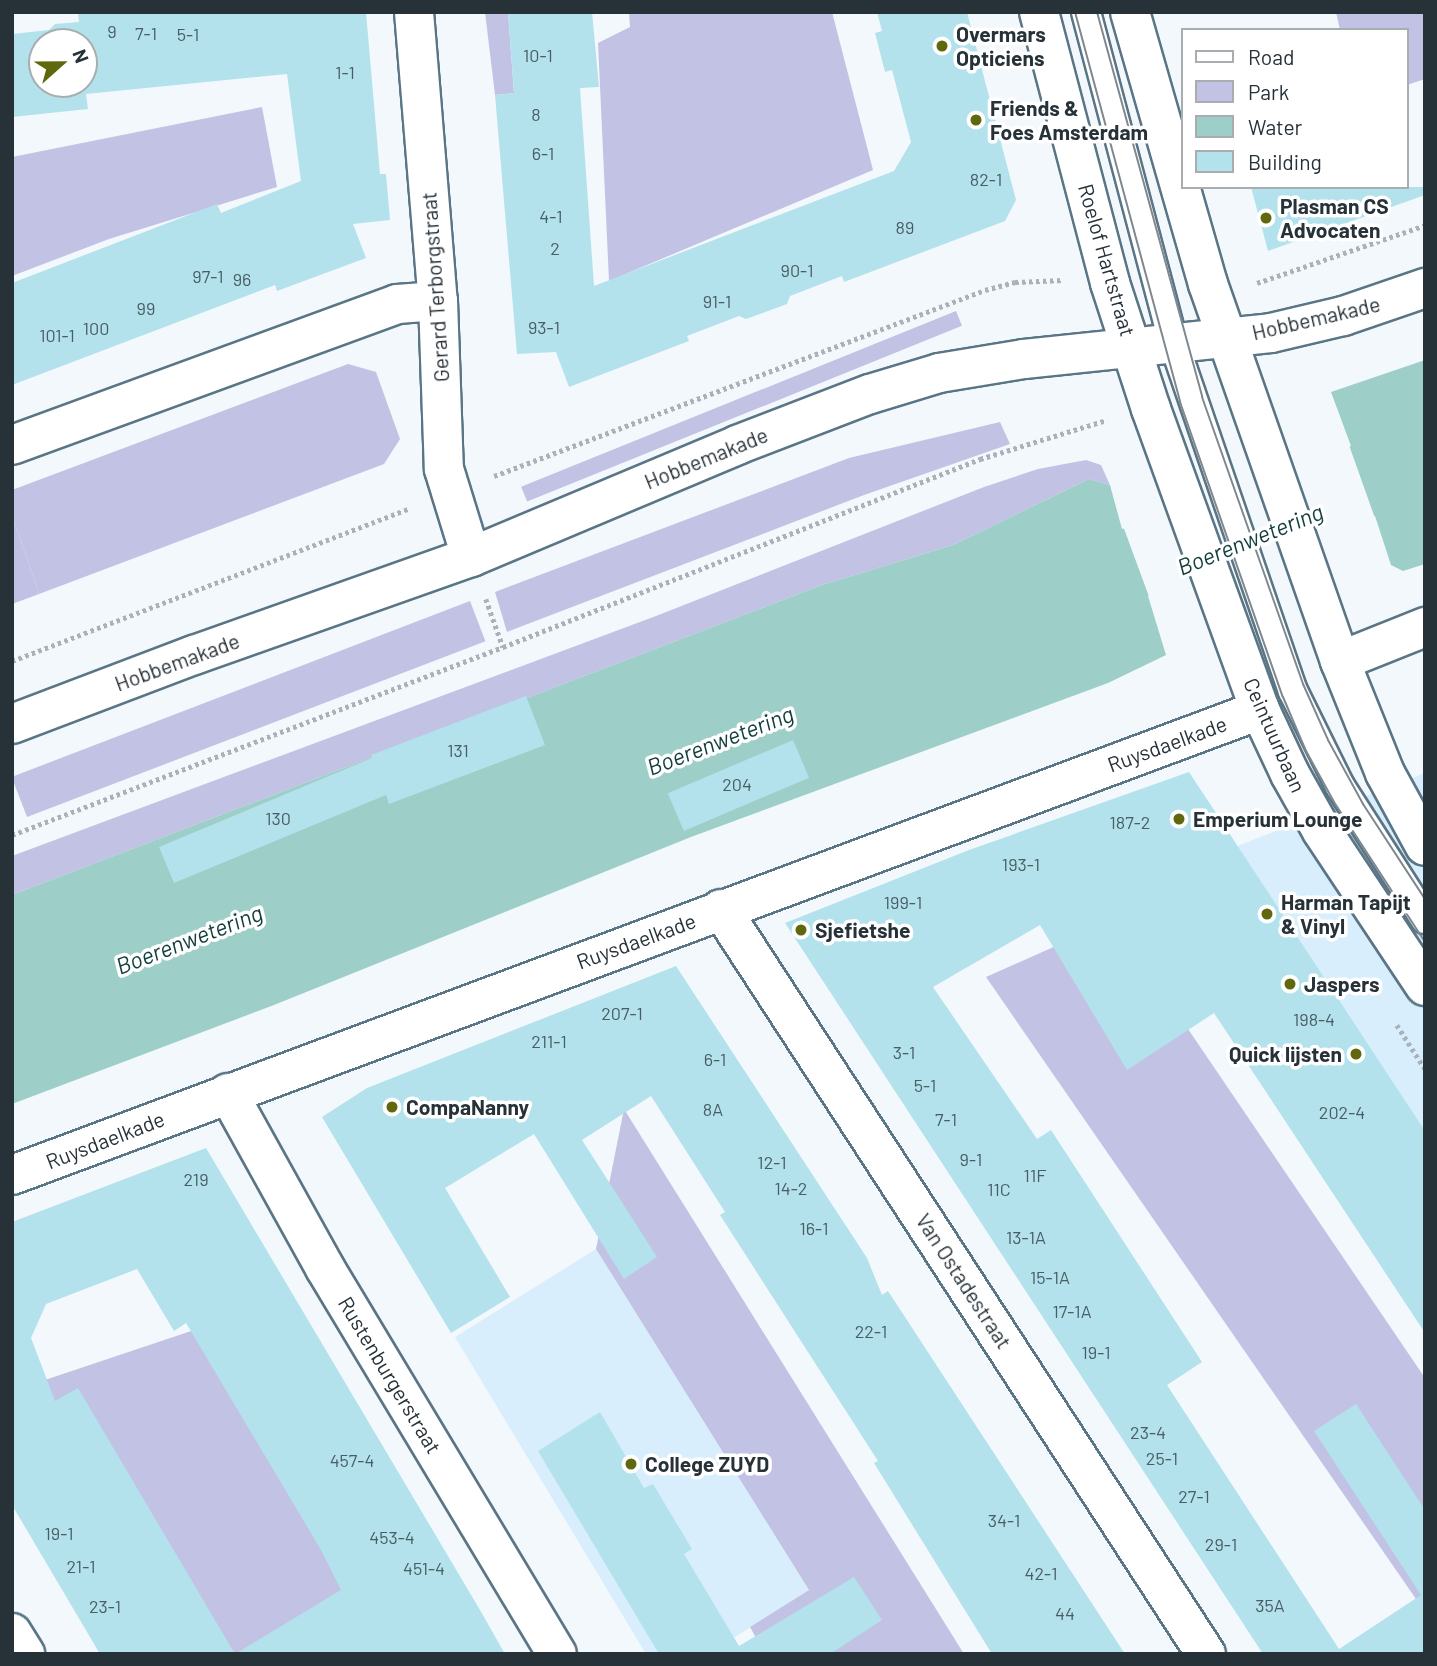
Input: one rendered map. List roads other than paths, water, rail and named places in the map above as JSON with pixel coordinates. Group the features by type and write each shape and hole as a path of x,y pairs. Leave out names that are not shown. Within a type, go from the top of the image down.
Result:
{"street":[{"name":"Gerard Terborgstraat","path":"414,12 438,301 443,469 471,557"},
{"name":"Roelof Hartstraat","path":"1039,12 1110,283 1213,580"},
{"path":"1130,12 1226,337 1340,661 1385,773 1425,846"},
{"name":"Hobbemakade","path":"12,724 194,655 471,557 641,484 870,394 939,373 990,363 1173,341 1271,333 1343,317 1425,288"},
{"path":"12,445 397,304 438,301"},
{"name":"Ceintuurbaan","path":"1213,580 1260,710 1290,774 1322,831 1425,986"},
{"path":"1340,661 1425,627"},
{"name":"Ruysdaelkade","path":"12,1175 1260,710"},
{"name":"Van Ostadestraat","path":"720,909 1206,1654"},
{"name":"Rustenburgerstraat","path":"228,1093 326,1268 557,1654"},
{"path":"12,1633 25,1654"}],"lane":[{"name":"Roelof Hartstraat","path":"1086,12 1173,341"},
{"name":"Ceintuurbaan","path":"1173,341 1293,691 1316,740 1364,827 1425,919"}],"water":[{"name":"Boerenwetering","path":"1425,360 1425,564 1403,571 1391,565 1375,516 1148,596 1166,655 1108,683 691,837 274,1005 12,1104 12,895 822,585 953,545 1089,479 1110,485 1122,529 1351,446 1331,392"}],"tram line":[{"path":"1075,12 1180,402 1283,697 1306,751 1334,802 1425,942"},
{"path":"1097,12 1202,397 1303,684 1328,740 1363,804 1425,899"}],"place":[{"name":"Overmars Opticiens","path":"942,46"},
{"name":"Friends & Foes Amsterdam","path":"976,120"},
{"name":"Plasman CS Advocaten","path":"1266,218"},
{"name":"Emperium Lounge","path":"1179,819"},
{"name":"Harman Tapijt & Vinyl","path":"1267,914"},
{"name":"Sjefietshe","path":"801,930"},
{"name":"Jaspers","path":"1290,984"},
{"name":"Quick lijsten","path":"1356,1054"},
{"name":"CompaNanny","path":"392,1107"},
{"name":"College ZUYD","path":"631,1464"}]}
